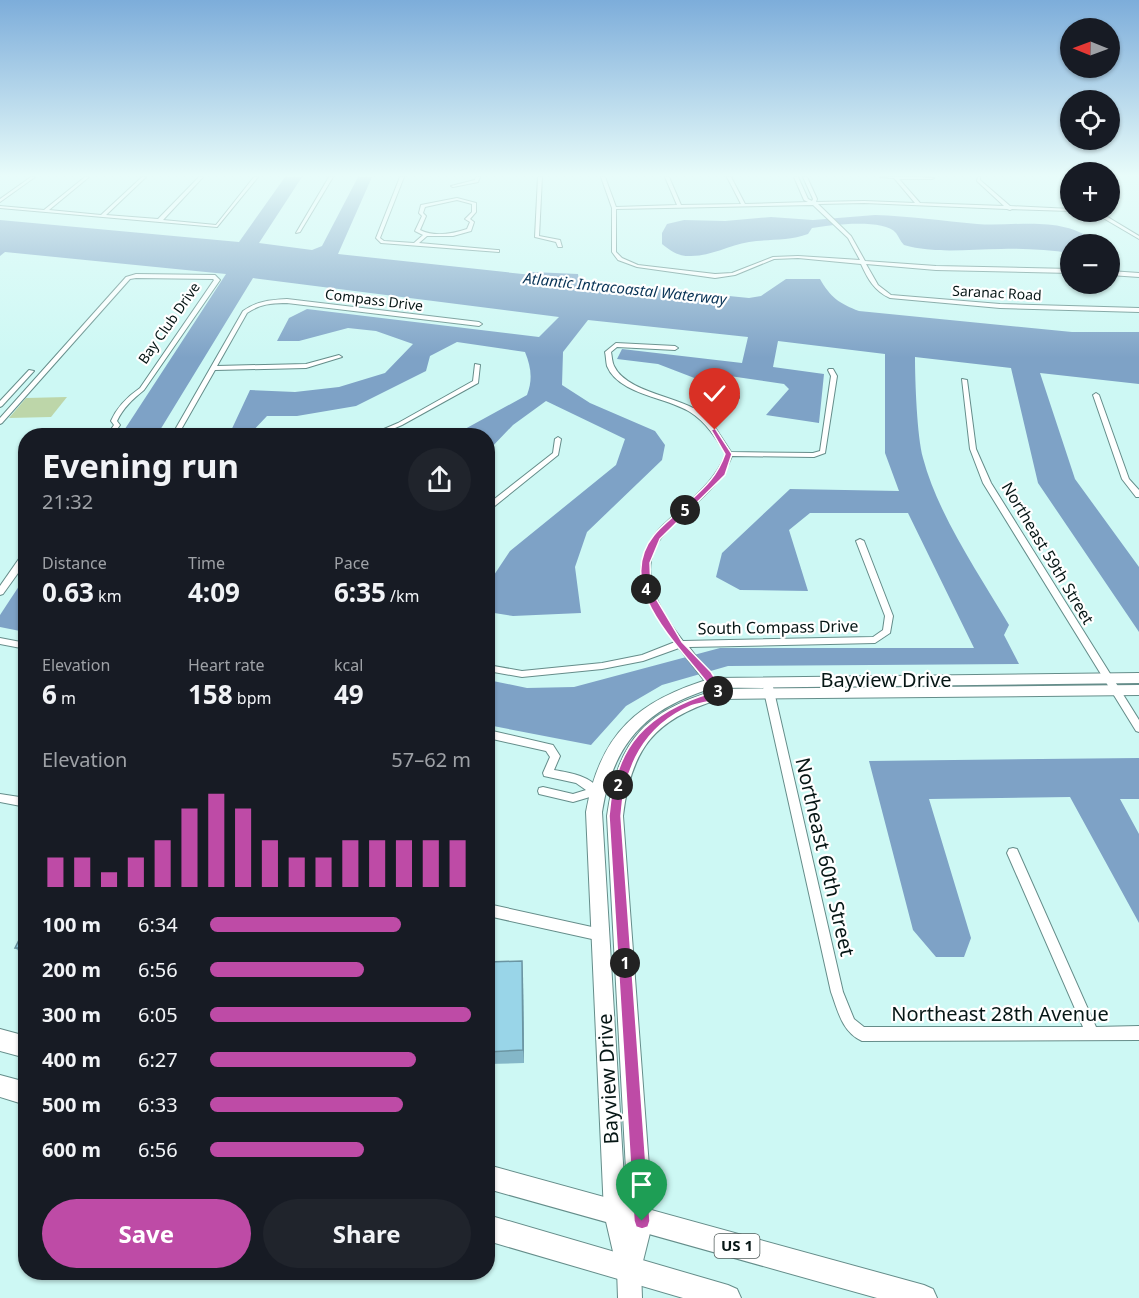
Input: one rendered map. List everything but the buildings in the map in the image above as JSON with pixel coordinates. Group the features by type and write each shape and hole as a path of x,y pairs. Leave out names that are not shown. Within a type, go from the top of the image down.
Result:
{"main road":[{"path":"0,1040 18,1045"},
{"path":"0,1086 18,1092"},
{"name":"US 1","path":"495,1179 924,1298"},
{"path":"495,1230 728,1298"}],"street":[{"path":"378,238 383,242 497,251"},
{"path":"414,245 423,238"},
{"path":"540,238 558,241 560,246"},
{"path":"614,238 614,252 620,259 637,266 715,276 733,274 773,258 798,257 936,268 1060,271"},
{"path":"848,238 863,261"},
{"name":"Saranac Road","path":"863,261 872,285 878,291 890,296 1000,306 1139,310"},
{"path":"1120,274 1139,275"},
{"name":"Bay Club Drive","path":"0,422 128,278 136,276 215,277 217,280 142,388 126,400 114,421 117,425 115,428"},
{"name":"Compass Drive","path":"213,368 245,312 253,306 266,302 287,301 478,324"},
{"path":"675,348 616,345 608,352 608,361 623,380 692,410 715,430 729,454 723,473 656,538 646,563 646,590 679,644 714,684"},
{"path":"179,428 213,368 306,366 339,357"},
{"path":"390,428 476,382 477,365"},
{"path":"729,454 814,455 823,452 834,376 831,370"},
{"path":"0,405 31,371"},
{"name":"Northeast 59th Street","path":"964,380 973,449 987,483 1139,728"},
{"path":"1096,395 1126,479 1139,495"},
{"path":"692,410 737,397"},
{"path":"495,502 556,454 558,439"},
{"name":"South Compass Drive","path":"679,644 875,640 887,631 889,616 860,541"},
{"path":"0,592 18,566"},
{"path":"0,641 18,644"},
{"path":"495,669 522,674 602,666 643,658 679,644"},
{"name":"Bayview Drive","path":"629,1269 615,1213 594,812 626,763 636,743 652,727 714,684 846,687 1110,684 1139,678"},
{"name":"Bayview Drive","path":"1110,684 1139,690"},
{"name":"Northeast 60th Street","path":"768,687 837,992 849,1023 862,1034"},
{"path":"495,736 549,748 555,756 548,773 579,779 606,794"},
{"path":"543,791 573,798 606,794"},
{"name":"Bayview Drive","path":"606,794 615,816 642,1221 629,1269"},
{"path":"0,798 18,802"},
{"path":"1013,853 1092,1032"},
{"path":"495,912 601,935"},
{"name":"Northeast 28th Avenue","path":"862,1034 1139,1033"},
{"path":"629,1269 630,1298"}],"green space":[{"path":"67,397 51,417 9,418 26,398"}],"water":[{"name":"Atlantic Intracoastal Waterway","path":"0,238 191,238 239,242 242,238 263,238 259,243 312,250 322,246 326,238 345,238 338,254 532,275 532,272 578,274 579,281 749,298 761,296 786,279 820,279 836,299 859,311 1072,332 1139,332 1139,384 1040,373 1075,479 1139,567 1139,632 1038,483 1011,368 915,357 919,436 930,479 960,544 1009,625 1004,635 1019,664 728,666 662,685 626,706 591,745 495,726 495,681 527,688 574,687 720,648 974,648 908,513 810,513 789,530 808,591 740,590 716,577 722,553 790,489 899,491 885,453 885,354 778,341 773,367 824,374 819,423 766,415 789,389 784,384 709,373 697,379 658,364 617,359 622,349 742,363 748,337 588,320 563,352 562,385 590,403 655,431 665,445 662,460 587,532 575,567 581,613 513,616 495,613 495,574 510,551 616,465 625,439 546,401 513,425 495,444 495,428 467,428 527,395 530,373 525,352 457,342 430,356 426,371 356,406 297,416 267,416 256,428 232,428 250,390 295,392 339,387 385,373 413,344 376,331 348,328 299,341 277,341 289,318 307,309 539,337 559,317 253,278 161,428 126,428 226,274 5,252 0,256"},
{"path":"662,238 793,238 749,242 699,256 687,256 672,251 662,244"},
{"path":"899,238 1060,238 1060,252 916,248 904,245"},
{"path":"18,588 18,631 0,627 0,615"},
{"path":"1139,758 1139,799 1120,799 1139,834 1139,923 1070,797 929,799 971,938 964,957 936,957 913,930 869,761"}],"route":[{"path":"642,1221 615,816 616,797 618,782 636,743 652,727 663,717 687,704 720,694 708,675 679,644 646,590 646,563 656,538 723,473 729,454 715,430"}]}
